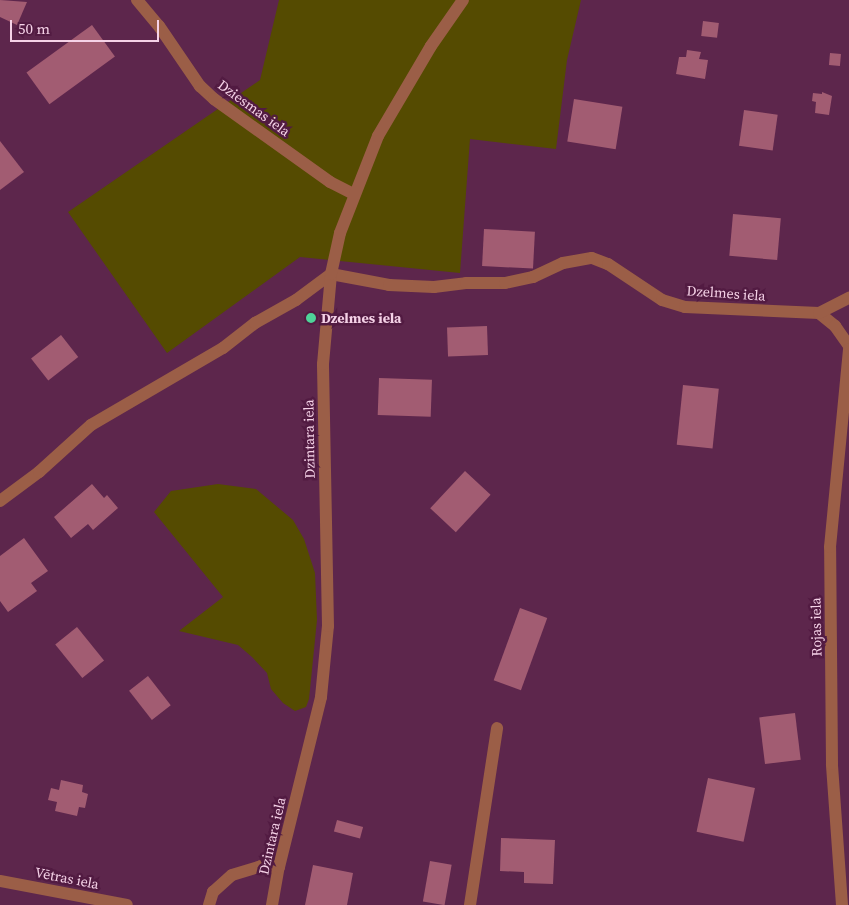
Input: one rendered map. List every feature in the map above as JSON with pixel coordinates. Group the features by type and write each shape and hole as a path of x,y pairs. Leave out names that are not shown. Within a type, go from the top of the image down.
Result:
{"street":[{"name":"Dziesmas iela","path":"137,0 159,26 200,86 214,99 330,182 354,194"},
{"name":"Dzintara iela","path":"272,905 279,868 321,697 328,626 323,364 330,274 340,233 378,136 431,46 463,0"},
{"name":"Dzelmes iela","path":"330,274 389,285 434,287 466,283 505,283 533,276 564,263 592,258 608,264 662,300 685,306 819,313 849,298"},
{"path":"0,501 39,472 91,425 223,348 255,323 296,300 330,274"},
{"path":"819,313 835,326 849,347"},
{"name":"Rojas iela","path":"842,905 832,764 830,547 849,347"},
{"path":"470,905 497,728"},
{"path":"209,905 213,892 232,875 261,866 279,868"},
{"name":"Vētras iela","path":"0,881 127,905"}],"shaded area":[{"path":"279,0 581,0 567,60 556,149 470,139 460,273 300,257 167,353 68,212 260,80"},
{"path":"218,484 256,489 293,520 304,539 315,573 317,620 309,699 306,707 295,711 283,703 271,689 267,673 238,645 179,631 223,597 154,512 171,491"}],"building":[{"path":"0,0 27,2 17,25 0,17"},
{"path":"703,21 719,23 717,38 701,36"},
{"path":"92,25 115,57 49,104 26,73"},
{"path":"687,50 701,52 699,59 708,60 705,79 676,74 679,57 686,57"},
{"path":"830,53 841,54 840,66 829,65"},
{"path":"822,92 832,96 829,115 815,113 816,102 812,101 813,93 822,94"},
{"path":"574,99 622,107 616,149 567,141"},
{"path":"744,110 778,115 773,150 739,146"},
{"path":"0,141 24,172 0,190"},
{"path":"733,214 781,218 777,260 729,256"},
{"path":"484,229 535,232 533,269 482,266"},
{"path":"487,326 488,355 448,356 447,327"},
{"path":"61,335 78,357 48,380 31,358"},
{"path":"379,378 432,380 431,417 378,415"},
{"path":"683,385 719,389 713,448 677,445"},
{"path":"465,471 491,495 456,532 430,508"},
{"path":"92,484 104,498 107,495 118,508 93,530 88,524 71,538 54,517"},
{"path":"24,538 48,571 31,583 37,591 8,612 0,601 0,556"},
{"path":"520,608 547,618 521,690 494,680"},
{"path":"77,627 104,660 82,678 55,645"},
{"path":"148,676 171,705 152,720 129,691"},
{"path":"795,713 801,760 765,764 759,717"},
{"path":"708,778 755,788 744,842 697,832"},
{"path":"61,780 83,785 82,792 88,794 85,808 79,807 77,816 55,811 57,802 48,800 51,788 59,790"},
{"path":"337,820 363,827 360,839 334,832"},
{"path":"501,838 555,840 553,884 524,883 524,872 500,871"},
{"path":"430,861 452,865 445,905 423,901"},
{"path":"313,865 353,873 347,905 305,905"}],"place":[{"name":"Dzelmes iela","path":"311,318"}]}
